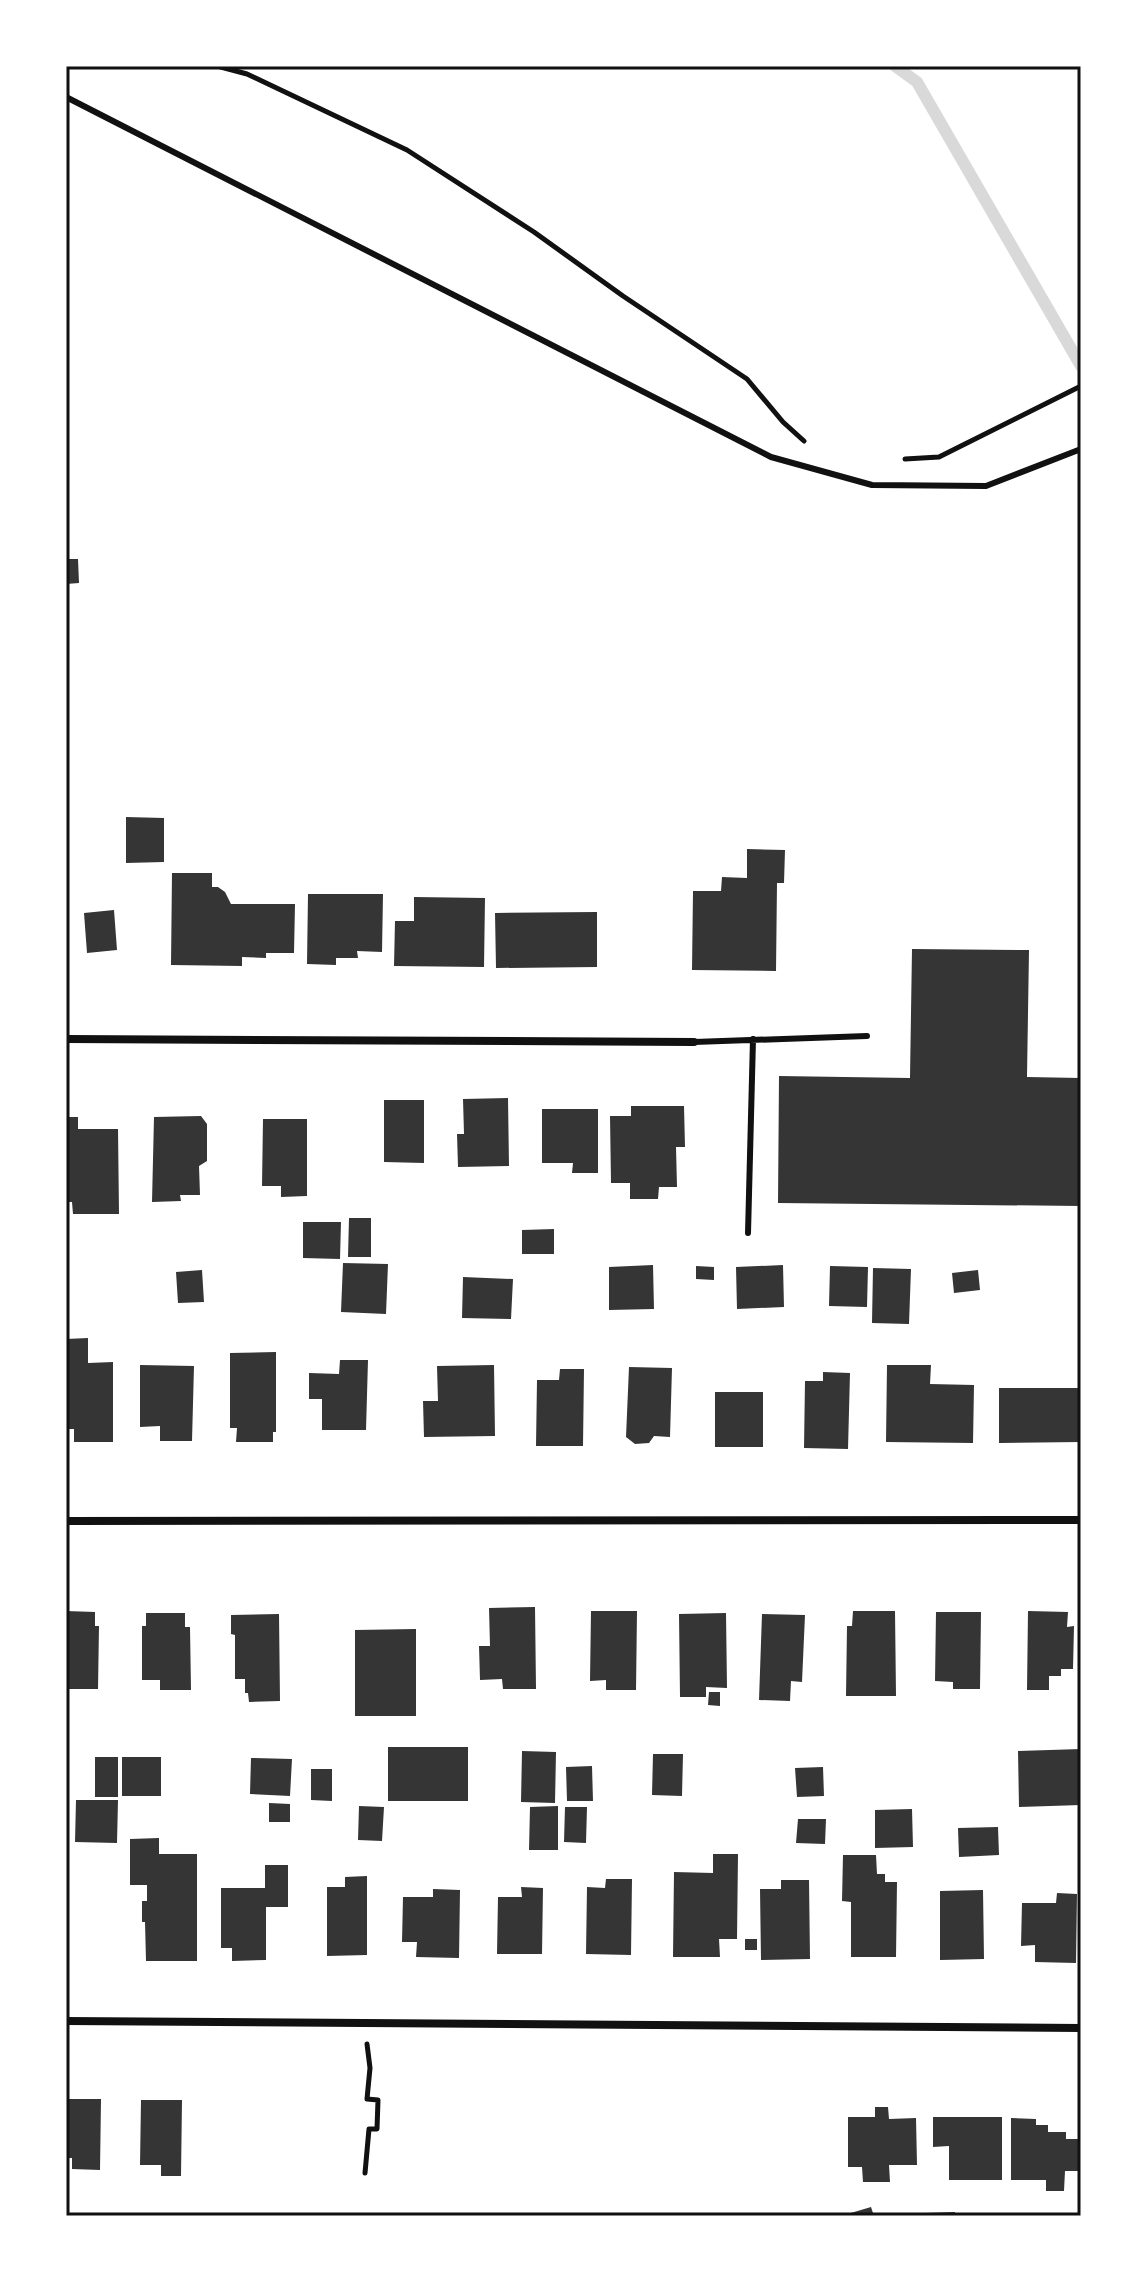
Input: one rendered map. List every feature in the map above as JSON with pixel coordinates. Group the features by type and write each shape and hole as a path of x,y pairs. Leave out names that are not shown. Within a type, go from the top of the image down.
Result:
{"street":[{"path":"66,1039 694,1042"},
{"path":"66,1521 1081,1520"},
{"path":"66,2021 1081,2028"}],"lane":[{"path":"66,97 771,457 872,485 986,486 1081,449"},
{"path":"694,1042 867,1036"},
{"path":"748,1233 753,1039"}],"path":[{"path":"217,66 247,74 407,150 534,232 747,379 783,422 805,442"},
{"path":"894,460 939,457 1081,386"},
{"path":"364,2023 370,2068 367,2099 378,2100 377,2129 369,2129 365,2173"}],"building":[{"path":"66,559 78,559 79,583 66,584"},
{"path":"126,817 164,818 164,862 126,863"},
{"path":"747,849 785,850 784,883 777,883 776,971 692,970 693,891 721,891 722,877 747,878"},
{"path":"172,873 212,873 212,887 225,892 231,904 295,904 294,953 266,953 266,958 242,957 242,966 171,965"},
{"path":"308,894 383,894 382,952 357,951 358,958 336,958 336,965 307,964"},
{"path":"414,897 485,898 484,967 394,966 395,921 414,921"},
{"path":"114,910 117,950 87,953 84,913"},
{"path":"597,912 597,967 496,968 495,913"},
{"path":"912,949 1029,950 1027,1077 1081,1078 1081,1206 778,1203 779,1076 910,1078"},
{"path":"508,1098 509,1166 458,1167 457,1134 464,1134 463,1099"},
{"path":"384,1100 424,1100 424,1163 384,1162"},
{"path":"631,1106 684,1106 685,1147 676,1147 677,1187 659,1187 658,1199 630,1199 630,1183 611,1183 610,1116 631,1116"},
{"path":"542,1109 598,1109 598,1173 572,1173 573,1163 542,1163"},
{"path":"201,1116 207,1124 207,1161 199,1166 200,1195 180,1195 181,1201 152,1202 154,1117"},
{"path":"66,1117 78,1117 78,1129 118,1129 119,1214 73,1214 72,1202 66,1202"},
{"path":"263,1119 307,1119 307,1196 281,1197 281,1186 262,1186"},
{"path":"349,1218 371,1218 371,1257 348,1257"},
{"path":"303,1222 341,1222 340,1259 303,1258"},
{"path":"554,1229 554,1254 522,1254 522,1230"},
{"path":"343,1263 388,1264 386,1314 341,1312"},
{"path":"653,1265 654,1309 609,1310 609,1267"},
{"path":"783,1265 784,1307 737,1309 736,1267"},
{"path":"696,1266 714,1267 714,1280 696,1279"},
{"path":"830,1266 868,1267 867,1307 829,1306"},
{"path":"873,1268 911,1269 909,1324 872,1323"},
{"path":"202,1270 204,1302 178,1303 176,1272"},
{"path":"978,1270 980,1290 954,1293 952,1273"},
{"path":"463,1277 513,1279 511,1319 462,1318"},
{"path":"88,1338 88,1363 113,1362 113,1442 74,1442 74,1429 66,1429 66,1339"},
{"path":"276,1352 276,1432 273,1432 273,1442 236,1442 237,1428 230,1428 230,1353"},
{"path":"340,1360 368,1360 366,1430 322,1430 322,1399 309,1399 309,1373 339,1374"},
{"path":"140,1365 194,1366 192,1441 160,1441 160,1426 140,1427"},
{"path":"494,1365 495,1436 424,1437 423,1401 438,1401 437,1366"},
{"path":"887,1365 931,1365 930,1384 974,1385 973,1443 886,1442"},
{"path":"629,1367 672,1368 670,1437 654,1436 649,1443 635,1444 626,1437"},
{"path":"560,1369 584,1369 583,1446 536,1446 537,1380 559,1380"},
{"path":"823,1372 850,1373 848,1449 804,1448 805,1381 823,1381"},
{"path":"999,1388 1081,1388 1081,1442 999,1443"},
{"path":"715,1392 763,1392 763,1447 715,1447"},
{"path":"535,1607 536,1689 503,1689 502,1679 480,1680 479,1646 490,1646 489,1608"},
{"path":"66,1611 95,1612 95,1626 99,1626 98,1689 66,1689"},
{"path":"591,1611 637,1611 636,1690 606,1690 606,1680 590,1681"},
{"path":"853,1611 895,1611 896,1696 846,1696 847,1626 852,1626"},
{"path":"1028,1611 1068,1612 1067,1627 1074,1626 1073,1669 1061,1669 1061,1676 1049,1676 1049,1690 1027,1690"},
{"path":"936,1612 981,1612 980,1689 953,1689 953,1682 935,1681"},
{"path":"146,1613 185,1613 185,1627 190,1627 191,1690 160,1690 160,1680 142,1680 142,1626 146,1626"},
{"path":"726,1613 727,1688 706,1687 706,1697 680,1697 679,1614"},
{"path":"279,1614 280,1701 249,1702 245,1679 235,1679 235,1635 231,1634 231,1615"},
{"path":"762,1614 805,1615 802,1682 791,1681 790,1701 759,1700"},
{"path":"416,1629 416,1716 355,1716 355,1630"},
{"path":"709,1692 720,1692 720,1706 708,1705"},
{"path":"388,1747 468,1747 468,1801 388,1801"},
{"path":"1081,1749 1081,1805 1019,1807 1018,1751"},
{"path":"522,1751 556,1752 555,1803 521,1802"},
{"path":"653,1754 683,1754 682,1796 652,1795"},
{"path":"95,1757 118,1757 118,1797 95,1797"},
{"path":"122,1757 161,1757 161,1796 122,1796"},
{"path":"251,1758 292,1759 290,1796 250,1794"},
{"path":"592,1766 593,1801 567,1801 566,1767"},
{"path":"823,1767 824,1796 797,1797 795,1768"},
{"path":"311,1769 332,1769 332,1801 311,1800"},
{"path":"76,1800 118,1800 117,1843 75,1842"},
{"path":"269,1803 290,1804 290,1822 269,1822"},
{"path":"359,1806 384,1807 382,1841 358,1840"},
{"path":"558,1806 558,1850 529,1850 530,1807"},
{"path":"565,1807 587,1807 586,1843 564,1842"},
{"path":"912,1809 913,1847 875,1848 875,1810"},
{"path":"798,1819 826,1819 825,1844 796,1843"},
{"path":"998,1827 999,1855 959,1857 958,1828"},
{"path":"159,1838 159,1854 197,1854 197,1961 146,1961 142,1901 147,1901 147,1885 130,1885 130,1839"},
{"path":"713,1854 738,1854 737,1939 719,1939 720,1957 673,1957 674,1872 713,1873"},
{"path":"843,1855 876,1855 877,1874 885,1874 885,1882 897,1882 896,1957 851,1957 851,1902 842,1901"},
{"path":"265,1865 288,1865 288,1907 266,1907 266,1960 232,1961 232,1948 221,1948 221,1888 265,1888"},
{"path":"367,1876 367,1955 327,1956 327,1887 345,1887 345,1877"},
{"path":"606,1879 632,1879 631,1955 586,1954 587,1887 605,1888"},
{"path":"781,1880 809,1880 810,1959 761,1960 760,1889 781,1889"},
{"path":"521,1887 543,1888 542,1954 497,1954 498,1897 522,1897"},
{"path":"433,1889 460,1890 459,1958 416,1957 417,1942 402,1942 403,1897 433,1897"},
{"path":"983,1890 984,1959 940,1960 940,1891"},
{"path":"1057,1893 1077,1894 1076,1963 1035,1962 1035,1945 1021,1946 1022,1903 1056,1903"},
{"path":"745,1939 757,1939 757,1950 745,1950"},
{"path":"66,2099 101,2099 100,2170 72,2169 72,2158 66,2158"},
{"path":"141,2100 182,2100 181,2176 161,2176 161,2165 140,2165"},
{"path":"875,2107 888,2107 889,2119 916,2118 917,2165 889,2165 890,2182 863,2182 862,2167 848,2167 848,2117 875,2117"},
{"path":"933,2117 1002,2117 1002,2180 949,2180 949,2146 933,2147"},
{"path":"1011,2118 1036,2119 1036,2125 1048,2125 1048,2132 1066,2132 1066,2139 1081,2139 1081,2171 1065,2171 1064,2191 1046,2191 1046,2180 1011,2180"},
{"path":"871,2207 874,2216 844,2216 844,2215"},
{"path":"955,2212 955,2216 925,2216 925,2213"}],"waterway":[{"path":"895,66 917,82 1081,366"}]}
